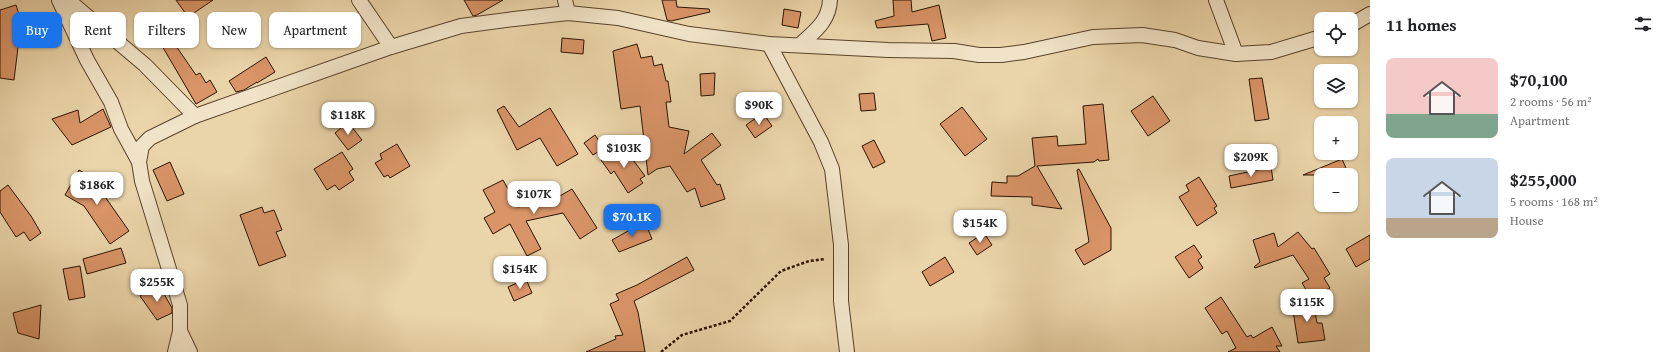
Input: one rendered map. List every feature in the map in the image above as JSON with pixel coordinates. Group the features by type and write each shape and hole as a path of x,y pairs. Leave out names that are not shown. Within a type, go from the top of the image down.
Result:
{"street":[{"path":"59,0 87,60 111,102 121,129 139,162"},
{"path":"68,0 145,65 195,116"},
{"path":"359,0 391,47"},
{"path":"801,44 821,26 830,11 830,0"},
{"path":"1216,0 1236,54"},
{"path":"175,352 180,331 180,305 142,181 139,162 142,146 150,138 195,116 391,47 461,26 566,6 689,34 769,44 801,44 888,50 954,51 979,55 1001,55 1024,52 1093,37 1142,35 1175,40 1198,48 1236,54 1271,52 1314,39"},
{"path":"1358,21 1370,14"},
{"path":"769,44 821,142 832,169 842,258 841,301 847,352"},
{"path":"180,331 190,352"}],"path":[{"path":"661,352 682,335 730,321 781,271 809,261 842,258"}],"building":[{"path":"176,0 213,0 195,12 184,12"},
{"path":"464,0 503,0 473,16"},
{"path":"662,0 676,0 677,7 709,9 710,12 671,21 667,20"},
{"path":"893,0 911,0 912,12 939,5 946,38 932,41 928,24 877,28 875,21 894,16"},
{"path":"16,5 18,12 12,12 12,48 18,48 14,80 0,78 0,10"},
{"path":"784,9 801,12 798,28 782,25"},
{"path":"562,38 584,40 583,54 561,52"},
{"path":"637,44 641,58 652,56 654,66 662,64 666,81 668,81 671,102 666,102 669,127 689,131 684,154 712,133 721,145 701,160 717,185 720,184 725,199 701,207 695,188 687,192 670,166 657,169 648,175 640,106 621,109 613,51"},
{"path":"163,48 177,48 196,75 200,73 206,83 210,80 217,92 196,104"},
{"path":"266,57 275,72 244,90 236,92 229,81"},
{"path":"715,73 714,95 701,96 700,74"},
{"path":"1262,78 1269,119 1255,121 1249,79"},
{"path":"874,93 876,110 861,111 859,94"},
{"path":"1153,96 1170,121 1148,136 1131,111"},
{"path":"1103,104 1109,160 1099,161 1098,159 1094,162 1037,166 1062,209 1032,205 1032,197 991,196 992,182 1007,183 1007,176 1018,176 1035,166 1032,138 1057,136 1058,146 1086,144 1083,106"},
{"path":"504,106 519,127 550,108 578,154 557,166 540,138 517,150 497,110"},
{"path":"962,107 987,139 965,156 940,124"},
{"path":"103,109 111,127 72,145 52,119 78,110 80,123"},
{"path":"763,113 772,126 755,138 746,125"},
{"path":"348,122 362,140 348,150 335,133"},
{"path":"595,135 604,148 593,155 584,143"},
{"path":"874,140 885,162 873,168 862,146"},
{"path":"397,144 410,166 390,178 388,175 384,177 375,163 382,159 380,154"},
{"path":"622,145 645,176 640,179 643,183 628,193 614,171 611,174 601,160"},
{"path":"342,152 353,169 349,172 354,180 339,190 335,185 327,190 314,169"},
{"path":"1342,160 1346,168 1320,168"},
{"path":"170,162 184,194 167,201 153,170"},
{"path":"1271,167 1273,180 1231,188 1229,176"},
{"path":"1079,169 1111,228 1111,250 1084,265 1075,250 1089,242 1077,170"},
{"path":"79,170 104,185 101,191 129,231 110,244 84,206 65,195"},
{"path":"1314,170 1314,175 1303,175"},
{"path":"1199,177 1217,206 1214,208 1217,213 1197,226 1179,197 1189,191 1186,185"},
{"path":"503,180 518,207 559,199 558,197 572,189 597,228 580,239 563,213 526,221 541,249 527,256 510,224 493,234 484,218 495,212 483,190"},
{"path":"8,185 31,216 41,233 30,241 24,232 16,237 0,212 0,191"},
{"path":"262,207 264,213 274,210 282,230 276,232 286,256 259,266 240,215"},
{"path":"646,224 652,239 619,252 612,240 628,231"},
{"path":"1298,232 1312,249 1314,248 1330,274 1324,278 1330,288 1311,298 1302,283 1309,279 1293,255 1255,268 1254,267 1260,262 1253,240 1274,233 1278,247"},
{"path":"984,233 992,245 977,255 969,243"},
{"path":"1370,235 1370,259 1356,267 1346,249"},
{"path":"1194,245 1202,257 1198,260 1203,268 1189,278 1175,257"},
{"path":"121,248 126,263 87,274 83,259"},
{"path":"687,257 694,270 634,301 638,312 645,352 586,352 616,339 615,336 623,335 610,304 619,300 616,294 637,285"},
{"path":"945,257 954,272 930,286 922,272"},
{"path":"80,266 85,297 69,300 63,269"},
{"path":"526,279 532,293 514,301 508,287"},
{"path":"159,285 172,308 172,313 157,320 140,296"},
{"path":"1221,297 1247,337 1251,335 1253,338 1272,327 1282,346 1276,346 1280,352 1228,352 1236,348 1227,331 1222,334 1205,308"},
{"path":"1313,301 1317,323 1322,323 1325,340 1298,343 1292,304"},
{"path":"41,305 39,339 18,333 13,313"}]}
